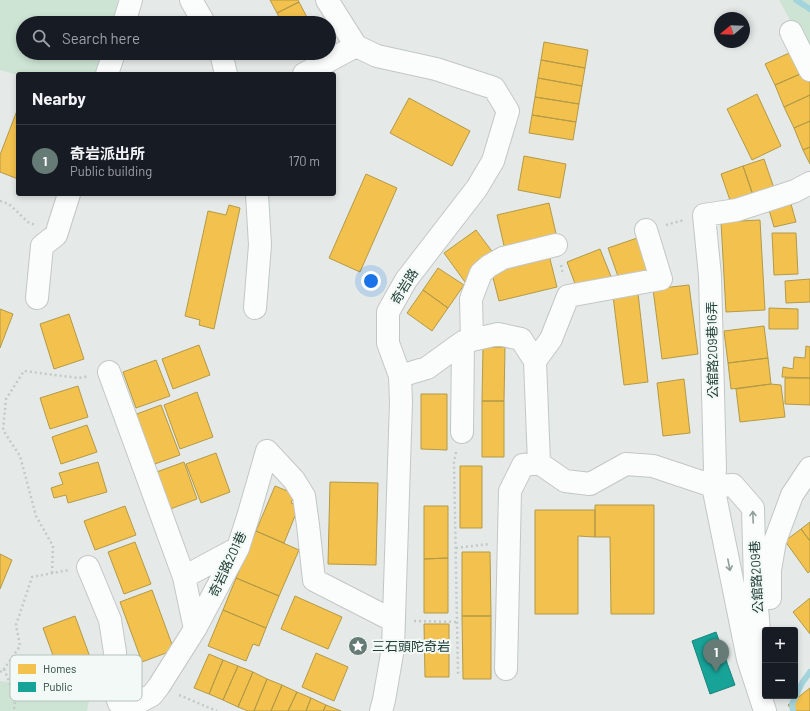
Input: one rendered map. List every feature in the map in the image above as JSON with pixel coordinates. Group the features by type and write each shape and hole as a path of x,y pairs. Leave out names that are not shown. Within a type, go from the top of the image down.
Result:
{"street":[{"path":"126,16 131,0"},
{"path":"191,0 200,16"},
{"path":"327,0 356,46 336,57"},
{"path":"791,32 810,70"},
{"name":"奇岩路","path":"356,46 377,56 436,69 494,88 508,111 493,161 477,188 406,280 388,312 388,343 400,376 401,621 393,648 381,711"},
{"path":"108,72 112,60"},
{"path":"223,60 226,72"},
{"path":"308,72 330,60"},
{"name":"公舘路209巷16弄","path":"713,486 715,469 710,276 704,215 737,210 795,191 810,183"},
{"path":"37,298 42,246 56,235 68,196"},
{"path":"255,308 260,245 257,196"},
{"path":"535,361 551,339 568,296 661,279 646,230"},
{"path":"462,432 471,299 481,273 503,258 556,245"},
{"path":"400,376 427,368 468,341 498,334 521,339 535,361 539,464 523,465 510,491 506,669"},
{"path":"109,372 184,577 195,629"},
{"name":"奇岩路201巷","path":"142,700 152,695 159,686 195,629 238,548 267,451 294,480 304,496 314,580 401,621"},
{"name":"公舘路209巷","path":"539,464 565,481 590,484 626,464 652,466 713,486 733,485 752,508 755,584 762,668"},
{"path":"759,639 770,618 770,570 775,541 792,494 810,468"},
{"name":"公舘路209巷","path":"713,486 748,659 766,711"},
{"path":"184,577 238,548"},
{"name":"奇岩路201巷","path":"88,567 110,620 115,655"},
{"name":"公舘路209巷","path":"765,699 766,711"},
{"name":"奇岩路201巷","path":"118,701 119,703 132,706 141,701"}],"path":[{"path":"0,201 9,204 28,222 56,235"},
{"path":"556,245 568,296"},
{"path":"52,573 53,546 36,516 20,456 3,430 6,399 24,371 79,378 109,372"},
{"path":"458,674 454,462 462,432"},
{"path":"14,655 20,646 16,625 32,577 88,567"},
{"path":"401,621 457,622"},
{"path":"0,672 2,672 10,660"},
{"path":"4,669 10,684"},
{"path":"159,686 217,711"},
{"path":"14,711 15,701"}],"green space":[{"path":"0,0 118,0 114,16 16,16 16,60 102,60 99,72 16,72 16,74 0,70"},
{"path":"779,0 810,0 810,56"},
{"path":"0,681 10,682 10,701 89,701 87,711 0,711"}],"building: Homes":[{"path":"270,0 298,0 299,2 277,13"},
{"path":"299,2 306,16 278,16 277,13"},
{"path":"544,42 588,50 585,68 541,60"},
{"path":"798,49 807,71 775,85 765,64"},
{"path":"541,60 585,68 582,86 538,78"},
{"path":"807,71 810,77 810,95 784,107 775,85"},
{"path":"538,78 582,86 579,104 535,97"},
{"path":"757,94 781,146 752,160 727,109"},
{"path":"810,95 810,121 794,128 784,107"},
{"path":"535,97 579,104 576,122 532,115"},
{"path":"409,98 470,131 452,166 390,133"},
{"path":"16,113 16,178 0,172 0,155"},
{"path":"532,115 576,122 573,140 529,133"},
{"path":"810,121 810,147 803,150 794,128"},
{"path":"810,147 810,164 803,150"},
{"path":"524,156 566,164 560,198 518,190"},
{"path":"764,159 776,194 755,201 743,166"},
{"path":"743,166 755,201 733,209 721,174"},
{"path":"366,174 397,188 360,272 329,258"},
{"path":"789,197 796,222 774,227 767,203"},
{"path":"549,203 557,238 505,250 497,215"},
{"path":"229,205 240,208 214,329 199,325 200,320 185,316 208,211 226,215"},
{"path":"760,220 765,310 726,312 721,222"},
{"path":"476,230 497,258 465,282 444,253"},
{"path":"772,233 796,233 798,274 774,275"},
{"path":"643,236 655,269 620,282 608,248"},
{"path":"600,249 612,279 578,292 567,262"},
{"path":"548,251 557,287 499,301 490,266"},
{"path":"438,268 464,285 448,308 423,290"},
{"path":"810,279 810,302 786,303 785,281"},
{"path":"689,285 698,354 662,359 653,289"},
{"path":"423,290 448,308 432,331 407,313"},
{"path":"638,293 648,382 624,385 613,296"},
{"path":"769,308 798,309 798,329 769,329"},
{"path":"0,309 13,314 0,348"},
{"path":"69,314 84,359 54,369 40,324"},
{"path":"764,326 768,358 728,363 724,331"},
{"path":"199,345 210,375 173,389 162,359"},
{"path":"806,346 810,347 810,378 782,377 783,367 793,369 794,357 805,358"},
{"path":"483,347 505,347 504,401 482,401"},
{"path":"768,358 771,384 731,389 728,363"},
{"path":"156,360 170,396 136,408 123,372"},
{"path":"785,378 810,378 810,405 785,404"},
{"path":"684,379 690,433 663,436 657,383"},
{"path":"771,384 781,385 785,417 740,422 736,389"},
{"path":"78,386 88,417 50,429 40,398"},
{"path":"197,392 213,437 180,449 164,405"},
{"path":"421,394 447,394 447,450 421,449"},
{"path":"482,401 504,401 504,457 482,457"},
{"path":"161,405 180,455 152,465 134,415"},
{"path":"87,425 97,452 61,464 52,437"},
{"path":"216,453 230,492 201,503 186,464"},
{"path":"98,462 107,492 68,503 66,495 54,498 51,488 63,484 59,473"},
{"path":"184,462 197,499 165,511 151,474"},
{"path":"460,466 482,466 482,528 460,528"},
{"path":"330,482 378,483 376,565 328,564"},
{"path":"275,486 295,494 291,503 299,506 284,543 256,531"},
{"path":"595,505 654,505 654,614 611,614 610,537 595,537"},
{"path":"125,506 136,535 95,550 84,521"},
{"path":"424,506 448,506 448,558 424,559"},
{"path":"535,510 595,510 595,537 578,536 578,614 535,614"},
{"path":"810,522 810,541 801,529"},
{"path":"801,529 810,541 810,571 808,573 785,541"},
{"path":"256,531 299,550 279,596 236,578"},
{"path":"135,542 151,584 124,594 108,552"},
{"path":"462,552 490,552 491,616 462,616"},
{"path":"0,554 12,560 0,589"},
{"path":"448,558 448,613 424,613 424,559"},
{"path":"236,578 279,596 266,628 223,610"},
{"path":"152,590 174,650 142,662 142,655 139,655 120,602"},
{"path":"295,596 342,617 328,649 281,629"},
{"path":"810,598 810,634 793,612"},
{"path":"223,610 266,628 259,646 253,644 246,661 208,646"},
{"path":"75,616 89,655 53,655 43,628"},
{"path":"462,616 491,616 491,679 463,679"},
{"path":"424,624 449,624 449,677 425,677"},
{"path":"316,653 348,667 334,701 302,687"},
{"path":"209,654 223,660 209,694 194,688"},
{"path":"223,660 238,666 223,700 209,694"},
{"path":"238,666 253,672 238,707 223,700"},
{"path":"253,672 267,679 254,711 248,711 238,707"},
{"path":"267,679 282,685 271,711 254,711"},
{"path":"282,685 297,692 288,711 271,711"},
{"path":"810,688 810,711 793,711 788,705 798,699 798,697"},
{"path":"297,692 311,698 306,711 288,711"},
{"path":"311,698 326,705 323,711 306,711"},
{"path":"326,705 341,711 323,711"}],"building: Public":[{"path":"716,632 735,685 710,694 692,641"}],"waterway":[{"path":"796,0 810,9"},
{"path":"793,711 792,704 802,683 810,672"}],"place":[{"name":"三石頭陀奇岩","path":"358,646"},
{"name":"奇岩派出所","path":"716,672"}]}
